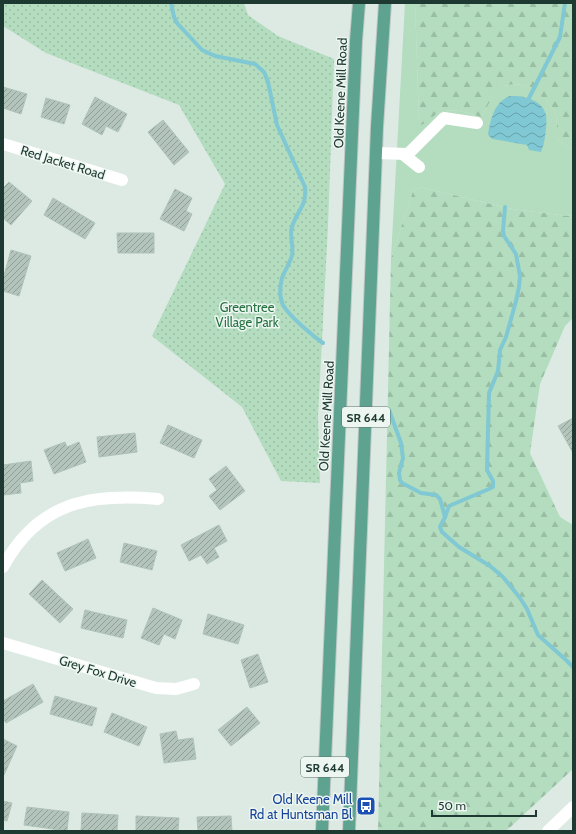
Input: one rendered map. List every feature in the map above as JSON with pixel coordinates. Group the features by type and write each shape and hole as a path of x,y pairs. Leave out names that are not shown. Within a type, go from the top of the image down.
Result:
{"main road":[{"name":"Old Keene Mill Road","path":"322,831 356,41 360,3"},
{"name":"SR 644","path":"349,831 376,153 386,3"}],"street":[{"path":"376,153 404,155 410,153 444,118 477,122"},
{"name":"Red Jacket Road","path":"3,144 122,180"},
{"path":"404,155 419,167"},
{"path":"3,567 11,552 27,532 51,514 64,507 90,499 114,497 158,499"},
{"name":"Grey Fox Drive","path":"3,643 156,688 176,689 194,684"},
{"path":"548,831 573,807"}],"green space":[{"name":"Greentree Village Park","path":"3,3 244,3 248,15 278,36 334,59 328,226 318,416 320,483 281,481 242,407 152,336 225,184 179,105 46,53 3,26"},
{"path":"405,3 415,3 419,119 421,124 439,113 449,110 460,111 482,117 493,96 499,88 503,86 525,85 534,90 542,96 555,112 557,139 573,149 573,215 568,216 512,209 420,187 413,191 391,258"},
{"path":"415,3 573,3 573,149 557,139 555,112 551,106 545,99 533,90 522,85 505,85 499,89 482,117 460,111 449,110 436,114 421,125 419,119"},
{"path":"420,187 512,209 568,216 573,215 573,318 565,326 540,384 530,453 560,517 573,525 573,769 506,831 378,831 391,258 413,191"}],"water":[{"path":"510,96 521,96 537,102 544,110 546,115 546,126 545,139 541,152 529,150 527,145 493,139 488,134 494,112 500,102"}],"building":[{"path":"3,87 27,94 21,114 3,108"},
{"path":"95,97 127,114 118,132 106,126 102,135 82,124"},
{"path":"46,98 70,105 64,124 41,117"},
{"path":"163,120 189,152 174,165 148,132"},
{"path":"9,182 32,201 11,225 3,218 3,188"},
{"path":"175,189 192,198 186,211 192,214 184,231 160,219"},
{"path":"53,198 95,223 85,239 44,215"},
{"path":"117,233 154,233 154,253 118,253"},
{"path":"11,250 31,256 19,296 3,291 3,279"},
{"path":"573,418 573,453 558,426"},
{"path":"168,425 202,440 194,458 160,443"},
{"path":"135,433 137,452 99,457 97,437"},
{"path":"65,442 67,447 79,442 86,462 54,474 44,450"},
{"path":"31,461 33,481 20,483 21,493 3,495 3,465"},
{"path":"226,466 245,491 220,510 209,496 217,490 209,479"},
{"path":"219,525 227,541 214,548 219,557 207,564 201,555 189,561 181,545"},
{"path":"88,539 96,558 65,571 57,553"},
{"path":"124,543 157,551 152,570 120,562"},
{"path":"42,580 73,609 60,623 29,594"},
{"path":"153,608 182,620 175,639 164,634 159,645 141,638"},
{"path":"85,610 127,620 123,638 81,628"},
{"path":"208,614 244,625 238,644 203,634"},
{"path":"258,654 268,682 250,688 241,660"},
{"path":"33,684 43,702 6,723 3,718 3,701"},
{"path":"55,696 97,708 92,726 50,714"},
{"path":"247,707 260,723 231,746 218,730"},
{"path":"112,713 147,727 139,746 104,732"},
{"path":"176,731 178,740 193,738 196,759 164,763 160,734"},
{"path":"3,739 17,746 4,775 3,774"},
{"path":"3,801 12,803 7,821 3,820"},
{"path":"27,807 69,812 67,831 24,825"},
{"path":"82,813 118,815 117,831 81,831"},
{"path":"136,816 179,818 178,831 136,831"},
{"path":"231,816 232,831 198,831 197,817"}],"waterway":[{"path":"171,3 177,23 202,50 215,56 255,64 264,72 268,82 277,125 305,187 305,199 291,230 292,255 282,278 280,295 283,305 290,315 323,343"},
{"path":"527,102 560,37 565,3"},
{"path":"445,517 449,506 493,487 493,481 487,470 489,393 498,371 500,350 506,337 516,301 520,276 516,254 504,236 505,207"},
{"path":"389,410 401,443 403,458 399,473 402,483 421,493 436,495 440,499 445,517 440,527 442,532 459,547 490,566 503,577 527,609 538,635 573,667"}],"place":[{"name":"Old Keene Mill Rd at Huntsman Bl","path":"366,806"}]}
